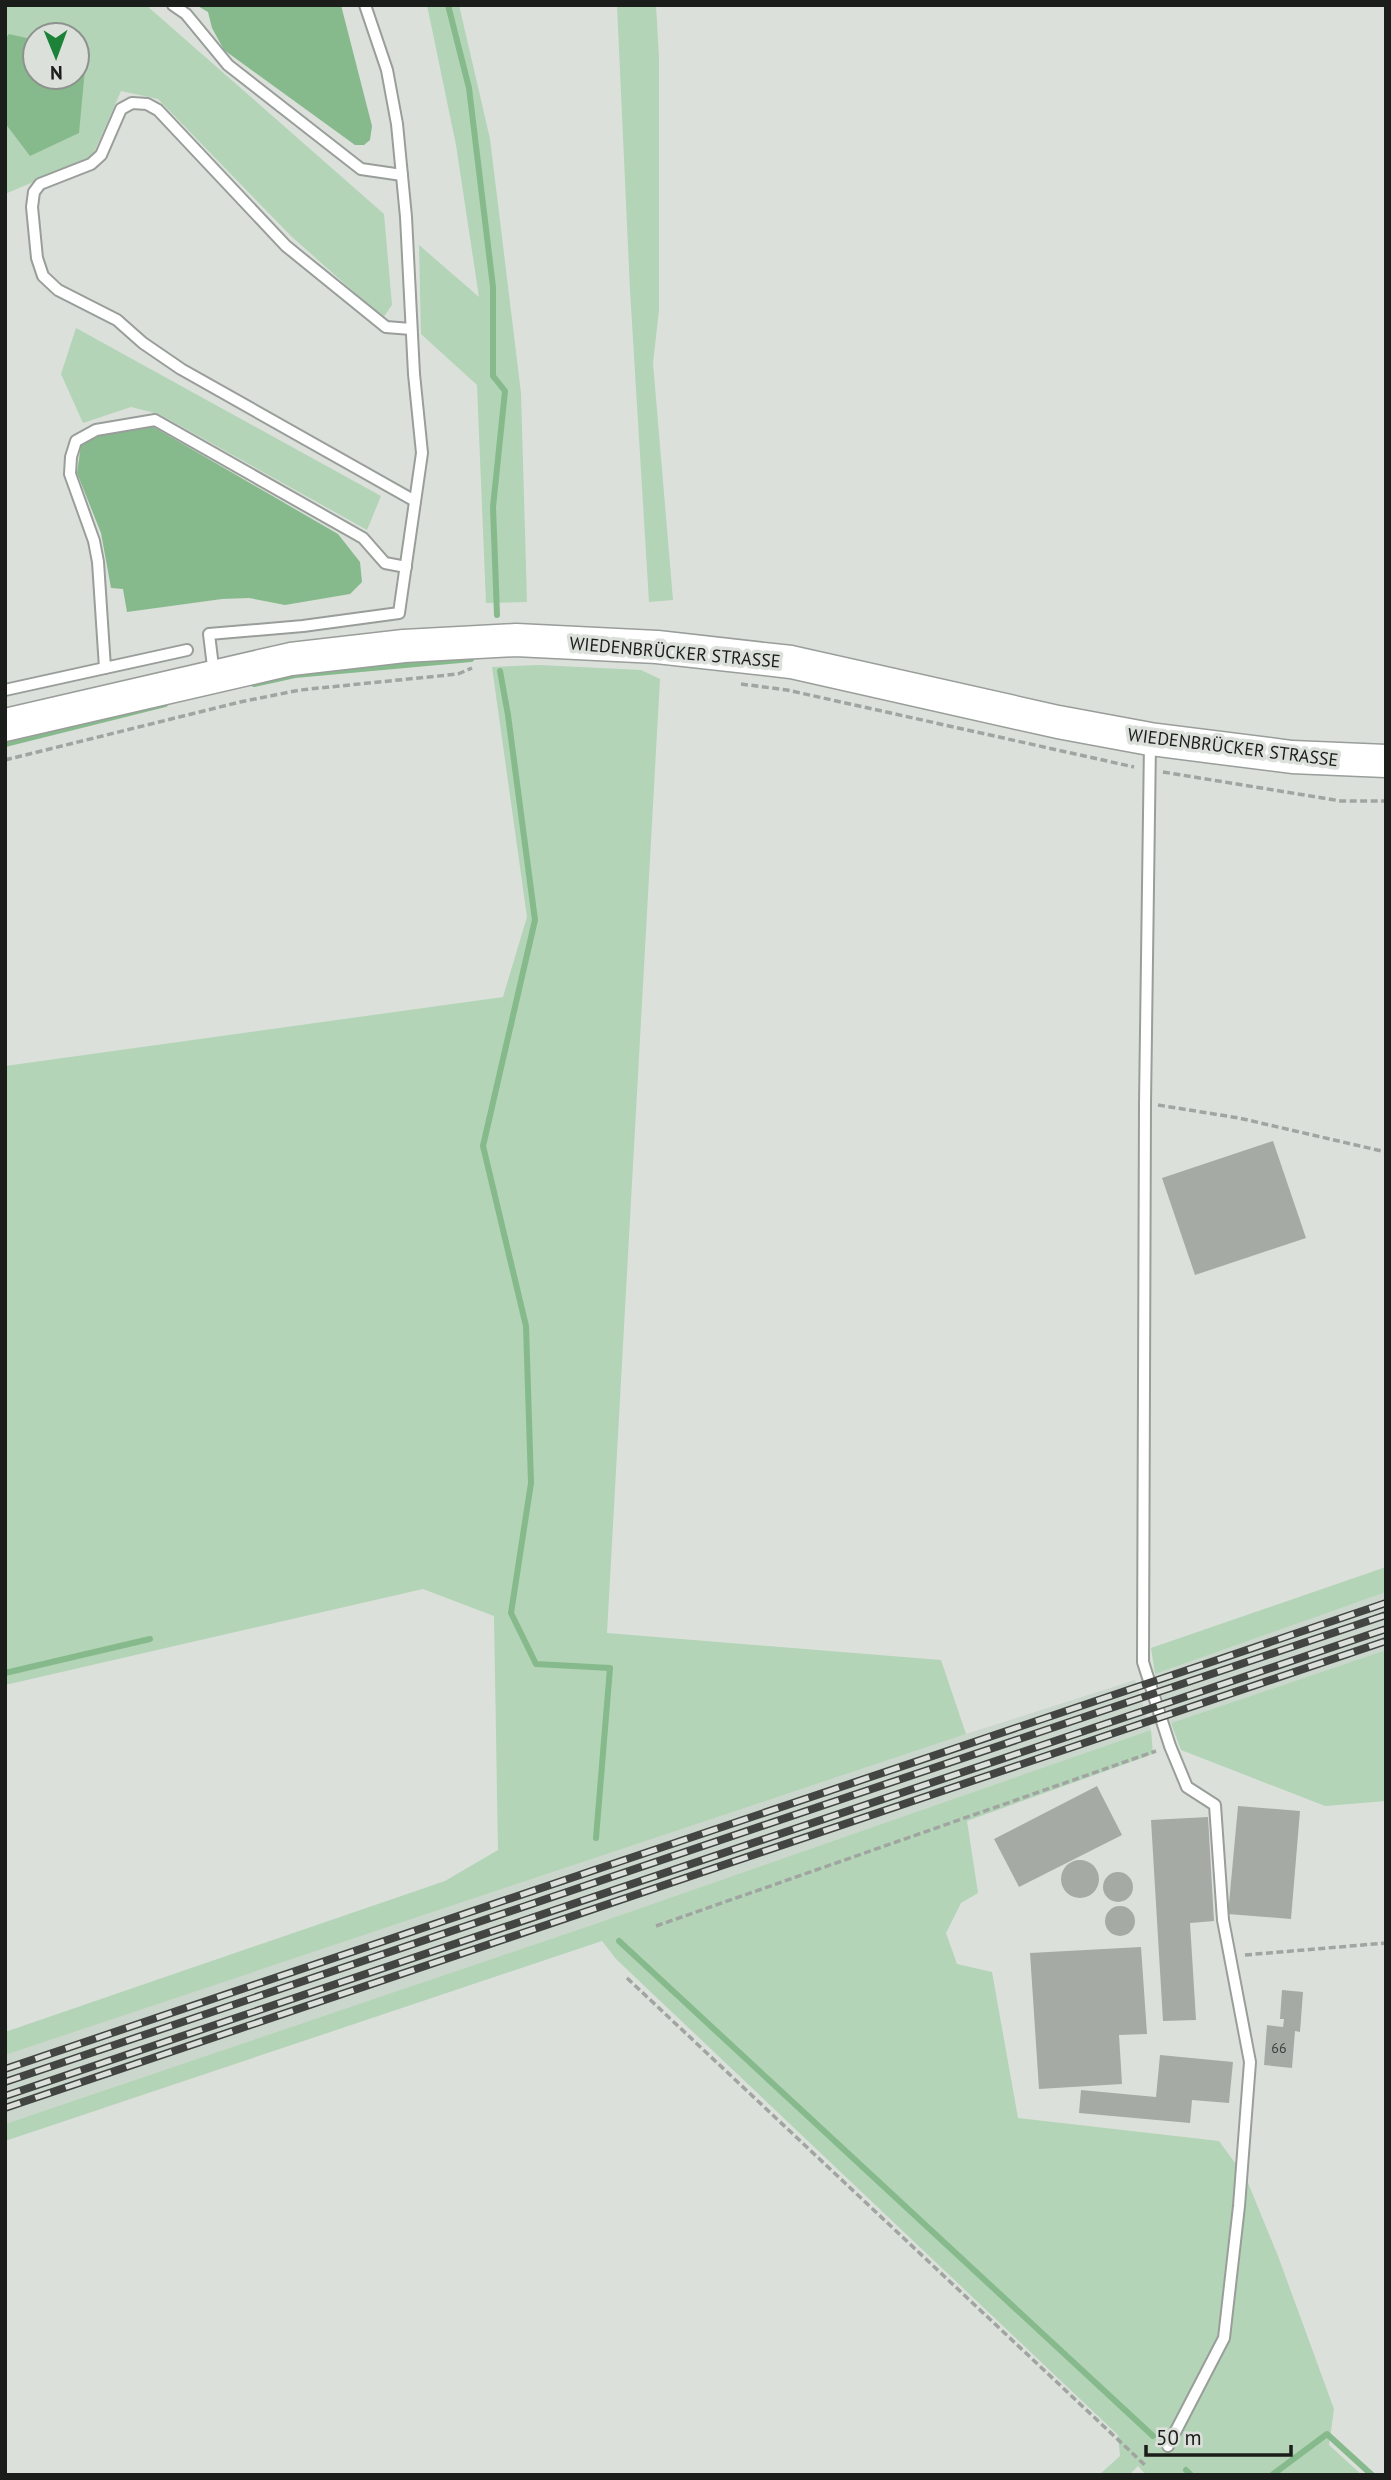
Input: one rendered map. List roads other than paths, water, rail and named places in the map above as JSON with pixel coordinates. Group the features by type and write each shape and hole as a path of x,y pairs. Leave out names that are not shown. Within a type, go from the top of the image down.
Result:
{"street":[{"name":"WIEDENBRÜCKER STRASSE","path":"5,725 291,659 404,646 516,640 657,647 791,662 1059,722 1150,739 1292,757 1386,761"}],"lane":[{"path":"173,5 186,14 228,65 360,169 402,175"},
{"path":"214,675 209,634 303,626 399,613 422,453 397,124 387,70 365,5"},
{"path":"411,329 386,327 286,246 186,138 158,110 147,104 132,103 121,109 101,155 91,164 40,184 34,192 32,207 37,258 43,276 58,290 117,320 143,343 181,369 415,501"},
{"path":"106,668 98,562 94,541 70,474 76,441 96,430 155,419 363,538 385,563 406,567"},
{"path":"5,690 187,650"},
{"path":"1150,739 1145,1104 1143,1662 1170,1746 1187,1787 1215,1805 1223,1920 1250,2062 1239,2206 1223,2337 1168,2446"}],"waterway":[{"path":"448,5 469,88 493,287 493,376 505,391 493,507 497,615"},
{"path":"254,684 295,675 471,659"},
{"path":"500,671 535,920 483,1146 526,1326 531,1483 511,1613 536,1664 610,1668 596,1838"},
{"path":"5,744 165,704"},
{"path":"5,1673 150,1639"},
{"path":"619,1941 1153,2436"},
{"path":"1272,2475 1327,2434 1372,2475"},
{"path":"1186,2470 1191,2475"}],"railway":[{"path":"5,2069 1386,1603"},
{"path":"5,2082 1386,1615"},
{"path":"5,2096 1386,1629"},
{"path":"5,2108 1386,1641"}]}
